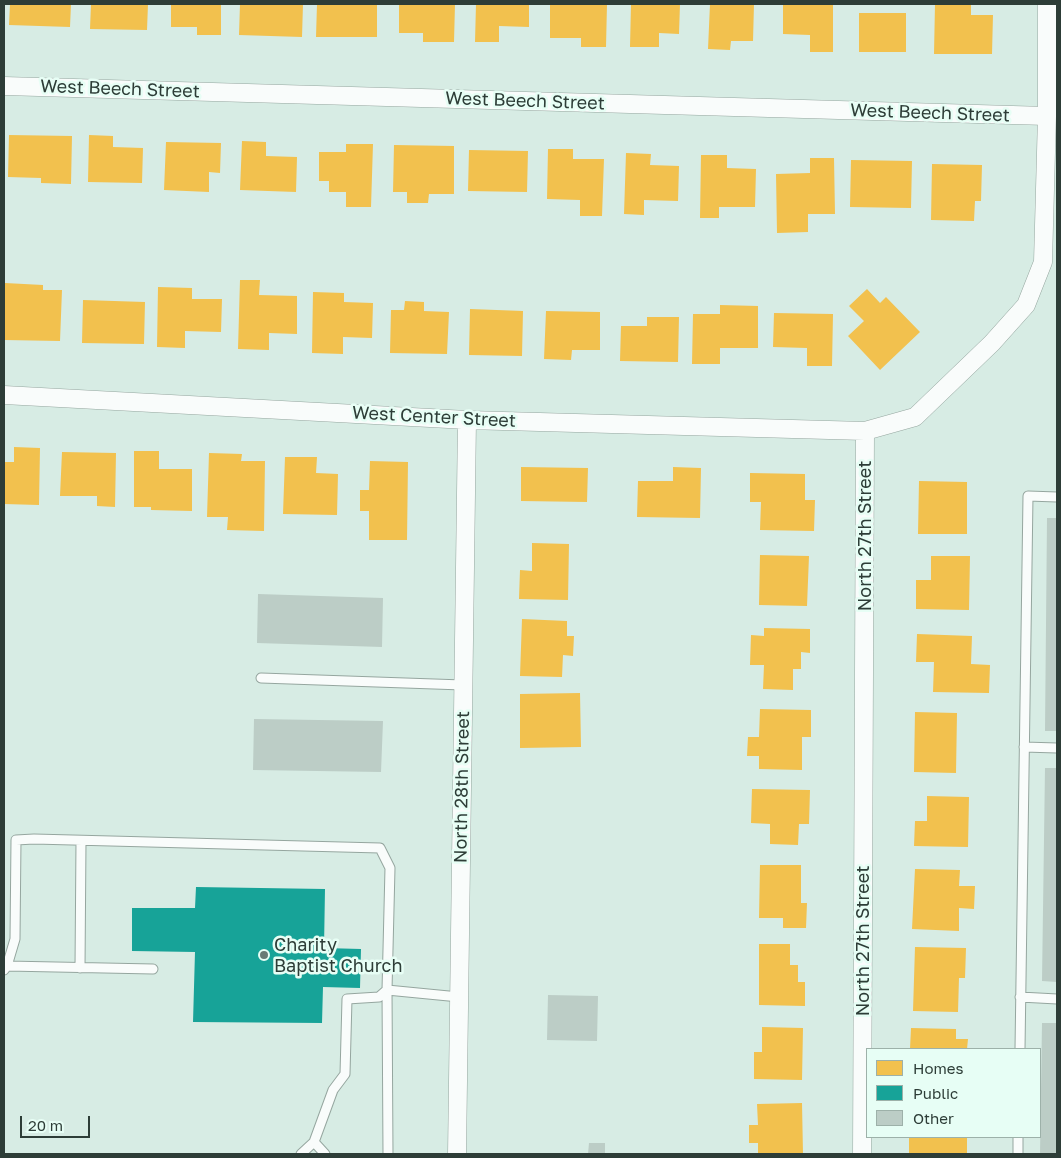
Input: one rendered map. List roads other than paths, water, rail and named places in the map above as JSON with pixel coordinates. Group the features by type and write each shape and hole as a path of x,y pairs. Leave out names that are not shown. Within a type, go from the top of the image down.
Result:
{"street":[{"path":"865,431 915,418 992,343 1026,306 1044,262 1047,4"},
{"name":"West Beech Street","path":"4,86 1047,116"},
{"name":"West Center Street","path":"4,395 467,420 865,431"},
{"name":"North 28th Street","path":"457,1154 467,420"},
{"name":"North 27th Street","path":"862,1154 865,431"}],"lane":[{"path":"1020,1048 1028,496 1057,497"},
{"path":"261,678 463,685"},
{"path":"1024,747 1057,748"},
{"path":"153,969 6,968 15,939 16,840 380,848 390,868 387,990 388,1154"},
{"path":"80,968 81,841"},
{"path":"300,1154 314,1142 332,1090 345,1074 347,999 379,997 387,990 459,998"},
{"path":"1020,998 1057,999"},
{"path":"1018,1138 1018,1154"},
{"path":"314,1142 324,1154"}],"place":[{"name":"Charity Baptist Church","path":"264,955"}]}
